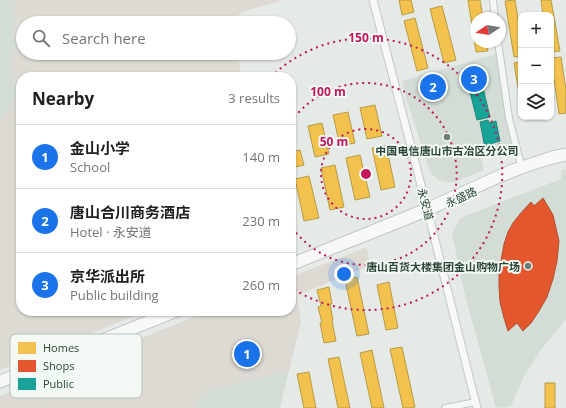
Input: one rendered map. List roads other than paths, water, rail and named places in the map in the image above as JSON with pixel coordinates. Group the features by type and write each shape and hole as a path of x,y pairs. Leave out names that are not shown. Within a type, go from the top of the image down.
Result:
{"main road":[{"name":"永安道","path":"373,0 477,405"},
{"name":"永盛路","path":"296,260 427,209 522,165 566,152"},
{"name":"永盛路","path":"296,265 514,173 566,157"},
{"path":"111,334 156,316"},
{"path":"125,334 170,316"},
{"path":"0,379 10,375"},
{"path":"0,384 10,380"}],"street":[{"path":"493,0 494,12"},
{"path":"499,48 509,118 522,165"},
{"path":"445,408 477,405"}],"place":[{"name":"京华派出所","path":"474,79"},
{"name":"唐山合川商务酒店","path":"433,87"},
{"name":"中国电信唐山市古冶区分公司","path":"447,137"},
{"name":"唐山百货大楼集团金山购物广场","path":"528,266"},
{"name":"金山小学","path":"247,354"}]}
